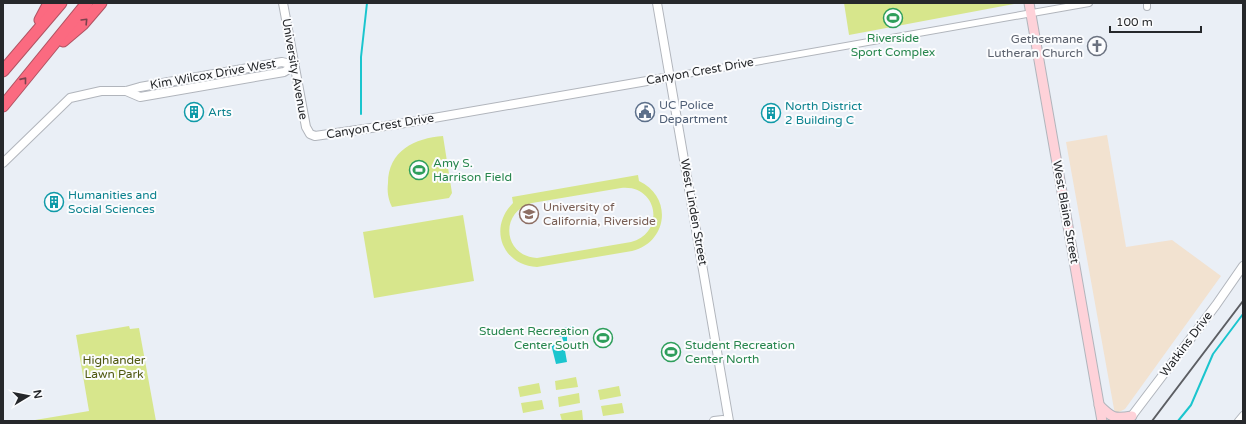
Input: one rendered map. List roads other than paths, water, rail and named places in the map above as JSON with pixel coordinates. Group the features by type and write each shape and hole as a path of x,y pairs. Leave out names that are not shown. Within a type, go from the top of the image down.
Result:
{"highway":[{"path":"30,41 50,3"},
{"path":"3,71 30,41 60,3"},
{"path":"3,106 87,3"},
{"path":"45,55 83,24 101,3"}],"main road":[{"name":"West Blaine Street","path":"1029,3 1102,421"},
{"path":"1099,405 1112,417 1130,418"}],"street":[{"name":"University Avenue","path":"284,3 306,127 310,134"},
{"name":"West Linden Street","path":"657,3 728,421"},
{"name":"Canyon Crest Drive","path":"310,134 319,136 399,124 1089,3"},
{"name":"Kim Wilcox Drive West","path":"3,163 70,98 101,91 126,91 143,86 282,62 295,65"},
{"name":"Watkins Drive","path":"1130,418 1216,305 1243,266"},
{"path":"1238,421 1243,415"},
{"path":"714,421 725,421"}],"water":[{"path":"572,326 575,327 576,331 568,334 567,345 564,345 567,362 556,364 551,344 563,341 562,337 556,337 554,332 557,329"}],"waterway":[{"path":"361,114 361,57 367,3"},
{"path":"1178,421 1191,405 1213,354 1243,314"}],"railway":[{"path":"1152,421 1243,301"}],"place":[{"name":"Riverside Sport Complex","path":"893,18"},
{"name":"Gethsemane Lutheran Church","path":"1097,46"},
{"name":"Arts","path":"194,112"},
{"name":"UC Police Department","path":"645,112"},
{"name":"North District 2 Building C","path":"771,113"},
{"name":"Amy S. Harrison Field","path":"419,170"},
{"name":"Humanities and Social Sciences","path":"54,202"},
{"name":"University of California, Riverside","path":"529,214"},
{"name":"Student Recreation Center South","path":"603,338"},
{"name":"Student Recreation Center North","path":"671,352"}],"park label":[{"name":"Highlander Lawn Park","path":"114,367"}]}
